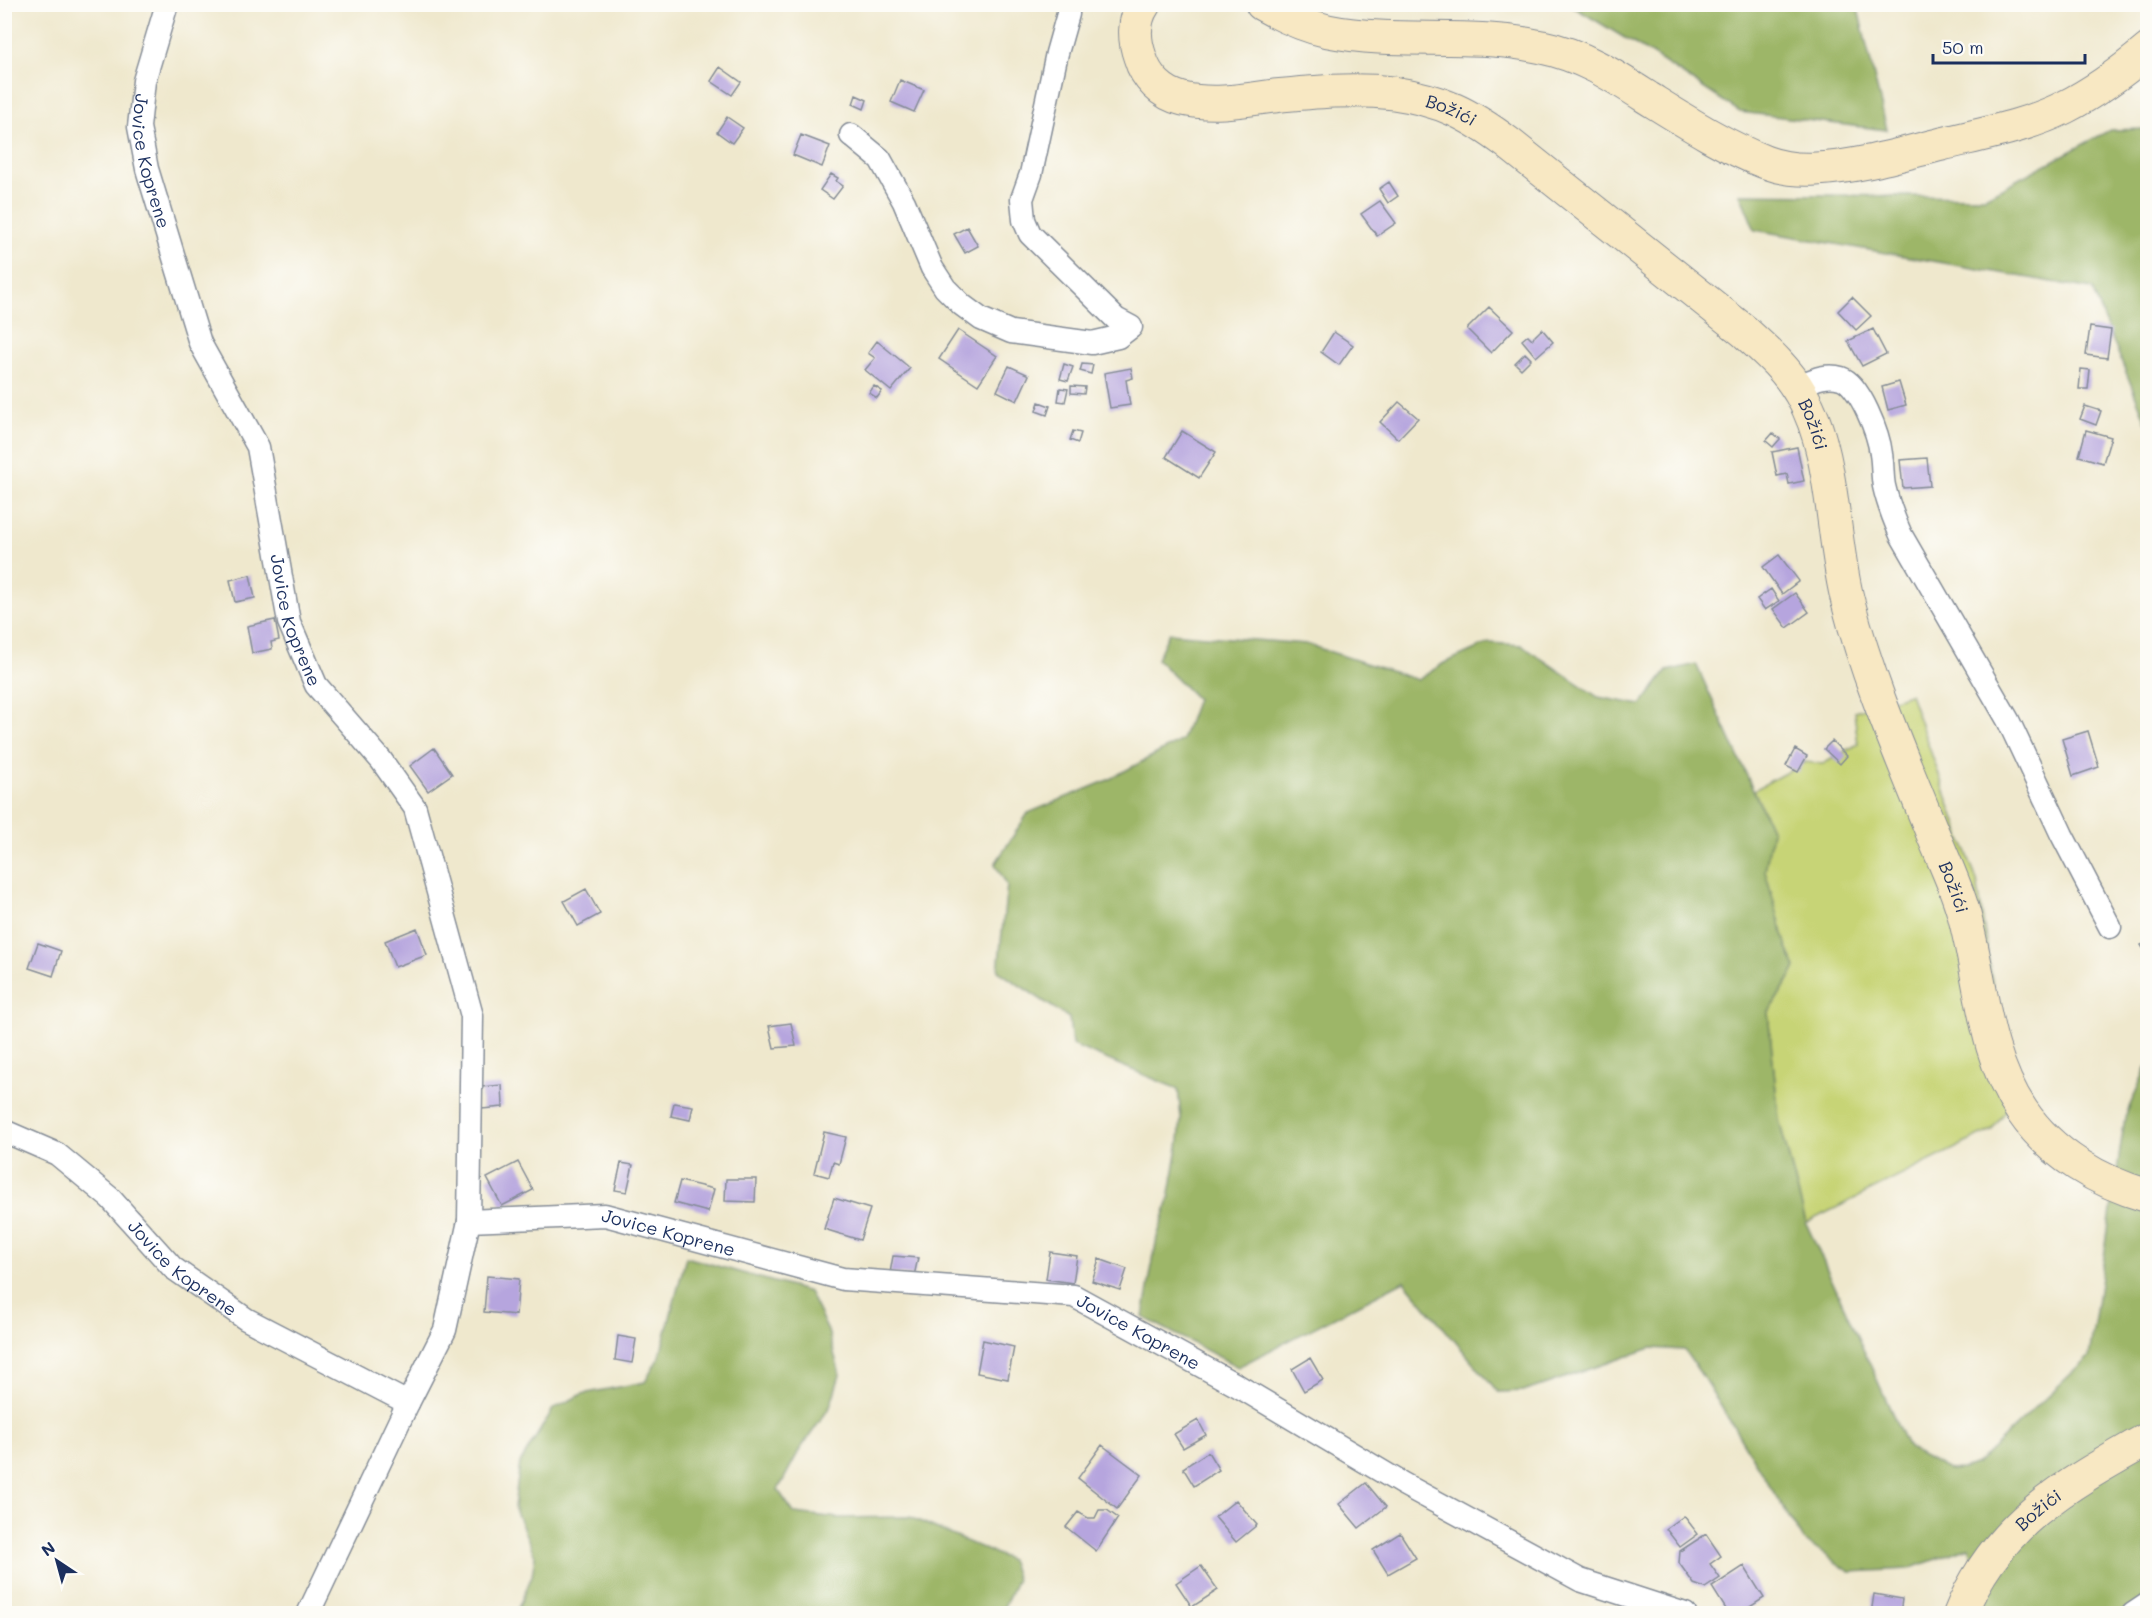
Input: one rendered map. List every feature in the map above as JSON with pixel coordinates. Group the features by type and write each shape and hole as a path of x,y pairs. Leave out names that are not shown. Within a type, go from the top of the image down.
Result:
{"main road":[{"name":"Božići","path":"1144,4 1137,19 1135,32 1141,63 1158,87 1182,99 1220,102 1307,93 1372,91 1436,102 1455,108 1481,123 1744,331 1778,364 1808,407 1819,438 1842,578 1855,628 1877,695 1963,910 1990,1037 2002,1073 2022,1112 2047,1141 2091,1173 2125,1189 2148,1196"},
{"path":"1262,4 1290,18 1327,31 1376,36 1456,37 1506,41 1560,51 1595,66 1746,154 1786,168 1803,170 1856,164 1976,135 2052,113 2091,92 2148,50"},
{"name":"Božići","path":"1960,1614 1973,1584 2002,1543 2021,1522 2077,1479 2148,1439"}],"street":[{"name":"Jovice Koprene","path":"167,4 144,81 139,127 147,169 200,343 258,447 288,622 316,685 381,760 415,808 472,1016 469,1221 445,1330 308,1614"},
{"path":"851,135 880,159 904,202 932,268 945,288 962,305 981,319 1011,332 1092,343 1118,337 1131,327 1116,319 1030,234 1024,220 1022,200 1031,174 1057,53 1068,14 1068,4"},
{"path":"1796,387 1822,376 1840,377 1848,381 1857,391 1878,437 1890,510 1901,535 2008,720 2062,835 2110,927"},
{"name":"Jovice Koprene","path":"4,1131 57,1154 110,1198 173,1268 246,1319 408,1403"},
{"name":"Jovice Koprene","path":"469,1221 605,1215 843,1279 1074,1296 1238,1386 1403,1484 1580,1581 1685,1614"},
{"path":"2133,1614 2148,1604"}],"green space":[{"path":"1570,5 1857,5 1887,130 1740,112 1653,55"},
{"path":"2147,129 2147,424 2092,289 1755,230 1740,194 1985,197 2110,130"},
{"path":"1169,633 1306,644 1418,680 1444,663 1489,643 1521,645 1598,697 1641,705 1667,671 1696,664 1772,831 1765,871 1787,948 1796,968 1768,1013 1779,1120 1806,1223 1908,1448 1948,1470 1963,1469 1976,1464 2089,1357 2125,1117 2147,1066 2147,1613 1973,1613 1972,1555 1969,1547 1909,1569 1850,1572 1803,1540 1684,1350 1651,1348 1526,1391 1498,1392 1404,1281 1238,1367 1143,1317 1157,1237 1169,1200 1179,1141 1181,1118 1178,1089 1072,1045 1069,1018 998,971 1007,885 995,864 1028,813 1108,780 1182,740 1197,699 1157,659"},
{"path":"1910,694 1977,881 1998,1021 2021,1090 1992,1130 1806,1223 1779,1120 1768,1013 1796,968 1787,948 1765,871 1772,831 1754,790 1805,762 1823,764 1858,744 1854,711"},
{"path":"686,1257 809,1292 828,1331 840,1375 830,1407 799,1451 778,1490 794,1513 839,1518 910,1517 1010,1560 1017,1579 1001,1613 516,1613 532,1576 535,1556 514,1507 520,1463 553,1409 582,1394 645,1382 660,1355"}],"building":[{"path":"720,67 741,82 732,95 711,81"},
{"path":"900,80 924,90 914,112 891,102"},
{"path":"856,95 867,100 864,109 853,104"},
{"path":"727,117 743,128 732,143 717,132"},
{"path":"801,135 830,146 822,167 793,155"},
{"path":"831,174 838,178 836,181 843,186 833,199 820,190"},
{"path":"1389,182 1398,196 1388,203 1379,189"},
{"path":"1380,201 1396,223 1377,236 1361,214"},
{"path":"967,227 978,246 965,253 954,234"},
{"path":"1852,297 1871,316 1856,330 1838,311"},
{"path":"1489,307 1513,330 1491,353 1467,329"},
{"path":"2090,327 2111,330 2107,358 2086,355"},
{"path":"1542,329 1553,342 1536,357 1522,340 1528,335 1532,339"},
{"path":"1873,329 1886,354 1862,366 1848,341"},
{"path":"958,330 997,356 978,385 939,359"},
{"path":"1334,332 1353,345 1339,365 1321,352"},
{"path":"877,341 910,368 891,391 865,370 875,358 868,353"},
{"path":"1525,353 1531,359 1521,369 1515,363"},
{"path":"1064,364 1073,367 1068,381 1060,379"},
{"path":"1082,364 1093,365 1091,374 1080,371"},
{"path":"1009,366 1029,375 1017,401 997,391"},
{"path":"1131,368 1133,378 1126,380 1130,405 1110,408 1104,373"},
{"path":"2081,369 2090,370 2088,389 2079,389"},
{"path":"1899,382 1906,405 1888,410 1882,387"},
{"path":"874,386 882,391 877,398 869,393"},
{"path":"1071,386 1085,387 1084,394 1071,393"},
{"path":"1060,388 1068,389 1065,402 1058,401"},
{"path":"1039,402 1050,406 1047,415 1036,411"},
{"path":"1399,402 1418,418 1398,439 1380,422"},
{"path":"2085,406 2101,411 2096,425 2080,419"},
{"path":"2086,430 2111,437 2103,463 2079,456"},
{"path":"1073,431 1081,433 1078,443 1070,440"},
{"path":"1182,431 1216,452 1199,478 1166,457"},
{"path":"1773,433 1780,439 1773,447 1766,441"},
{"path":"1797,447 1804,481 1789,484 1787,474 1777,476 1772,452"},
{"path":"1927,458 1930,486 1903,488 1900,460"},
{"path":"1779,555 1799,581 1782,594 1763,567"},
{"path":"250,575 255,598 235,602 230,580"},
{"path":"1771,589 1779,601 1765,610 1757,599"},
{"path":"1795,593 1809,612 1787,628 1773,609"},
{"path":"275,620 279,640 271,642 272,649 252,653 247,626"},
{"path":"2088,731 2099,767 2073,776 2062,739"},
{"path":"1832,741 1847,756 1840,764 1824,749"},
{"path":"434,748 452,774 428,791 410,766"},
{"path":"1795,749 1807,756 1798,772 1786,766"},
{"path":"586,889 600,914 578,926 564,901"},
{"path":"417,928 427,955 395,967 385,941"},
{"path":"2148,942 2148,956 2141,945"},
{"path":"38,943 61,951 53,976 29,968"},
{"path":"791,1023 796,1046 774,1048 769,1026"},
{"path":"502,1085 503,1107 482,1109 481,1087"},
{"path":"674,1103 693,1106 690,1120 671,1116"},
{"path":"824,1132 846,1137 839,1164 833,1162 829,1177 814,1173"},
{"path":"518,1162 533,1190 502,1206 487,1178"},
{"path":"621,1163 633,1165 627,1192 615,1190"},
{"path":"726,1179 756,1179 755,1202 725,1201"},
{"path":"680,1181 714,1189 708,1212 674,1203"},
{"path":"834,1198 870,1209 860,1240 824,1229"},
{"path":"1050,1252 1077,1256 1073,1283 1046,1279"},
{"path":"893,1256 918,1258 914,1276 890,1273"},
{"path":"1099,1259 1127,1269 1120,1290 1092,1281"},
{"path":"487,1276 519,1279 516,1315 484,1312"},
{"path":"618,1336 636,1339 632,1363 615,1360"},
{"path":"983,1340 1014,1347 1008,1379 977,1373"},
{"path":"1310,1358 1323,1380 1304,1391 1292,1369"},
{"path":"1198,1420 1206,1435 1183,1448 1174,1434"},
{"path":"1102,1445 1142,1475 1117,1509 1078,1478"},
{"path":"1208,1452 1219,1470 1194,1486 1183,1468"},
{"path":"1366,1483 1386,1507 1359,1528 1339,1504"},
{"path":"1236,1500 1257,1525 1236,1542 1215,1517"},
{"path":"1099,1510 1107,1510 1118,1518 1096,1551 1066,1527 1078,1512 1088,1518 1095,1518"},
{"path":"1684,1516 1698,1534 1680,1547 1666,1529"},
{"path":"1400,1533 1416,1558 1388,1574 1373,1550"},
{"path":"1706,1534 1721,1556 1710,1564 1720,1578 1705,1588 1694,1584 1679,1563 1680,1551"},
{"path":"1201,1566 1218,1590 1192,1607 1176,1583"},
{"path":"1744,1566 1764,1598 1739,1614 1729,1614 1712,1587"},
{"path":"1874,1594 1902,1599 1900,1614 1871,1614"}]}
